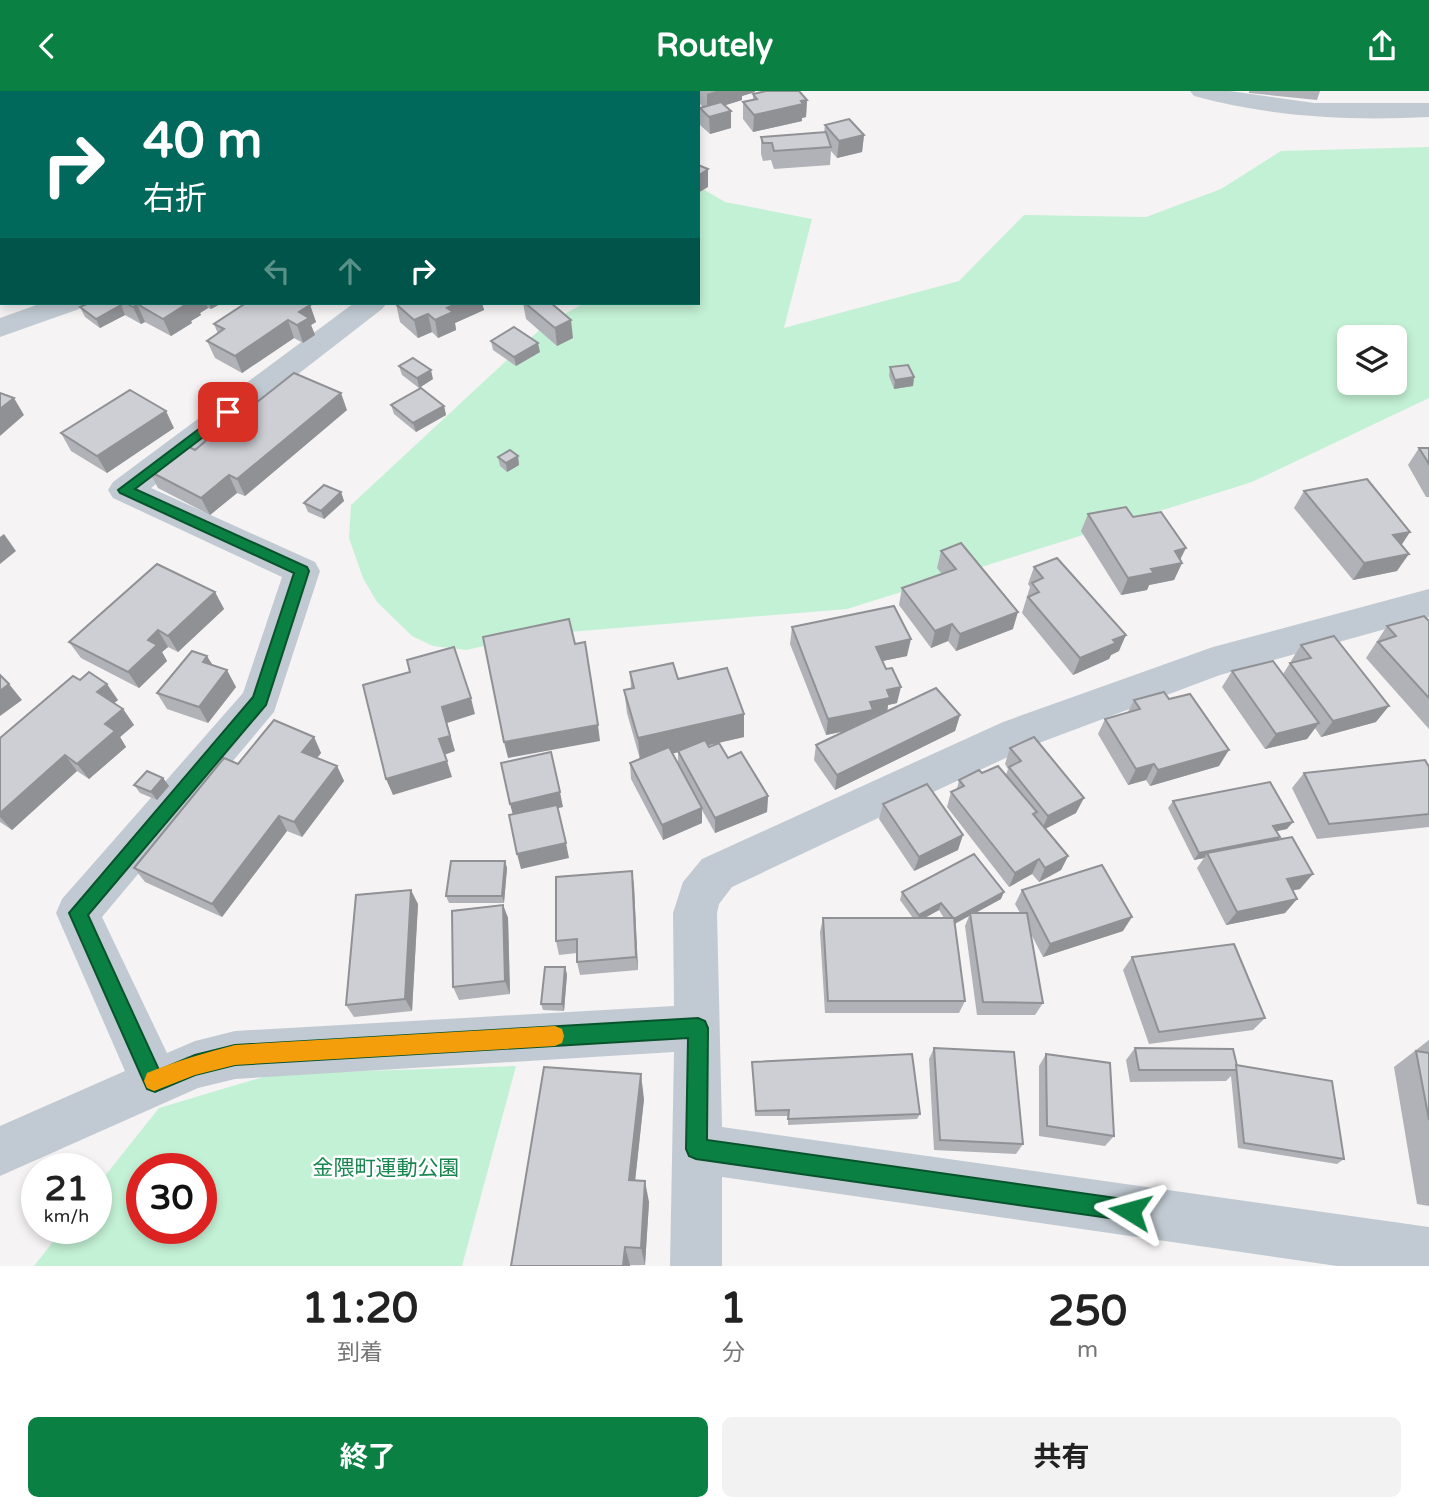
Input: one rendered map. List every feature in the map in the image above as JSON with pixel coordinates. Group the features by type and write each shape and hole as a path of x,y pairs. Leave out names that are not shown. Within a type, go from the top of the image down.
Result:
{"street":[{"path":"1202,91 1280,110 1429,110"},
{"path":"0,328 63,305"},
{"path":"155,1082 78,913 260,701 302,571 125,490 369,305"},
{"path":"696,1266 698,1028 695,913 699,896 717,873 1017,734 1213,662 1429,603"},
{"path":"0,1151 195,1065 235,1055 698,1028"},
{"path":"696,1149 1429,1253"}],"green space":[{"path":"1429,147 1429,398 1252,482 847,609 533,635 466,650 433,646 412,636 377,602 363,578 349,538 351,505 547,323 581,305 700,305 700,187 725,202 812,219 784,328 959,281 1024,215 1146,217 1221,189 1281,151"},
{"name":"金隈町運動公園","path":"516,1066 462,1266 34,1266 51,1244 112,1244 112,1167 159,1108 273,1074"}],"building":[{"path":"766,91 799,91 807,100 801,101 803,104 754,115 743,102 757,99 753,94"},
{"path":"721,102 731,111 709,117 700,108"},
{"path":"849,119 864,135 839,141 825,125"},
{"path":"826,132 831,147 774,151 772,143 763,143 761,137"},
{"path":"700,166 708,169 700,175"},
{"path":"84,305 121,305 96,319 80,307"},
{"path":"139,305 185,305 163,319"},
{"path":"243,305 310,305 299,312 309,318 297,325 288,320 235,356 207,341 224,329 214,324"},
{"path":"397,305 454,305 447,308 453,312 435,320 428,314 414,320"},
{"path":"527,305 553,305 571,320 555,328"},
{"path":"514,327 538,343 514,357 491,341"},
{"path":"413,358 431,370 417,378 399,366"},
{"path":"908,365 914,377 895,380 890,367"},
{"path":"294,373 341,393 237,479 229,475 201,498 149,471 183,444 195,450 207,440 202,437 218,425 224,428"},
{"path":"421,388 444,406 413,423 391,405"},
{"path":"130,390 166,411 97,456 61,433"},
{"path":"0,393 14,398 0,409"},
{"path":"1419,448 1429,448 1429,464"},
{"path":"510,450 518,456 506,463 498,457"},
{"path":"1367,479 1410,532 1393,535 1409,554 1364,563 1304,491"},
{"path":"324,485 341,492 321,511 304,503"},
{"path":"1126,507 1133,517 1161,512 1186,548 1175,551 1182,563 1151,569 1154,573 1128,578 1088,514"},
{"path":"961,543 1018,612 960,634 952,624 935,631 902,588 956,569 941,551"},
{"path":"1057,558 1126,635 1113,640 1116,643 1080,658 1028,597 1039,592 1032,583 1043,578 1034,567"},
{"path":"157,564 215,592 168,636 158,630 148,640 157,645 128,672 69,642"},
{"path":"894,606 911,639 876,647 886,669 892,668 901,687 887,690 890,698 870,702 873,710 828,719 792,627"},
{"path":"1424,616 1429,621 1429,698 1378,642 1396,636 1387,626"},
{"path":"569,619 575,644 585,642 598,725 504,742 483,637"},
{"path":"1334,636 1389,706 1333,721 1290,663 1311,658 1301,645"},
{"path":"454,647 471,698 442,707 450,736 439,739 447,761 386,779 363,685 410,672 407,660"},
{"path":"192,651 207,656 203,662 227,670 199,707 157,693"},
{"path":"1273,661 1319,723 1276,734 1232,671"},
{"path":"673,663 678,679 727,668 744,714 638,738 624,690 634,688 630,672"},
{"path":"89,672 107,684 97,692 123,709 105,724 115,731 77,764 65,755 0,813 0,738 73,676 80,680"},
{"path":"0,675 9,684 0,691"},
{"path":"936,688 960,715 837,775 816,745"},
{"path":"1164,692 1169,699 1190,694 1229,750 1158,770 1154,764 1136,769 1105,719 1140,709 1134,700"},
{"path":"274,720 314,737 302,752 337,766 294,822 279,816 212,904 134,868 224,758 238,764"},
{"path":"1034,737 1084,798 1048,816 1009,767 1021,761 1010,748"},
{"path":"705,740 709,747 719,743 728,758 741,752 768,796 715,818 678,751"},
{"path":"669,747 702,808 662,825 630,763"},
{"path":"551,752 560,792 510,804 501,763"},
{"path":"1425,760 1429,767 1429,814 1329,824 1304,773"},
{"path":"998,766 1037,812 1033,814 1068,856 1045,868 1039,859 1015,873 951,792 964,786 959,780 979,770 982,773"},
{"path":"147,771 163,778 151,792 134,785"},
{"path":"1270,782 1293,822 1273,826 1280,837 1199,853 1173,801"},
{"path":"927,784 963,835 919,857 883,804"},
{"path":"557,805 566,843 517,854 509,815"},
{"path":"1292,837 1313,874 1287,879 1297,899 1237,912 1207,853"},
{"path":"974,854 1004,892 954,919 941,903 919,915 902,892"},
{"path":"451,861 505,861 502,896 446,896"},
{"path":"1102,865 1132,917 1050,944 1022,890"},
{"path":"632,871 636,957 577,962 577,939 556,941 556,877"},
{"path":"411,890 405,999 346,1005 356,895"},
{"path":"503,905 505,981 453,987 452,911"},
{"path":"970,913 1027,913 1043,1003 983,1002"},
{"path":"823,918 954,918 965,1001 828,1001"},
{"path":"1234,944 1265,1018 1159,1032 1132,957"},
{"path":"545,967 565,967 562,1004 541,1004"},
{"path":"934,1048 1014,1052 1023,1144 940,1140"},
{"path":"1135,1048 1233,1049 1238,1070 1139,1070"},
{"path":"1416,1051 1429,1053 1429,1120"},
{"path":"912,1054 920,1114 788,1119 789,1110 756,1111 752,1062"},
{"path":"1046,1054 1110,1063 1114,1136 1047,1126"},
{"path":"1236,1065 1332,1081 1344,1159 1244,1143"},
{"path":"544,1067 641,1074 629,1180 645,1181 641,1248 625,1247 623,1266 511,1266"}],"slow traffic":[{"path":"154,1081 195,1065 235,1055 555,1036"}],"route":[{"path":"228,412 125,490 302,571 260,701 78,913 155,1082 195,1065 235,1055 698,1028 696,1149 1130,1211"}]}
